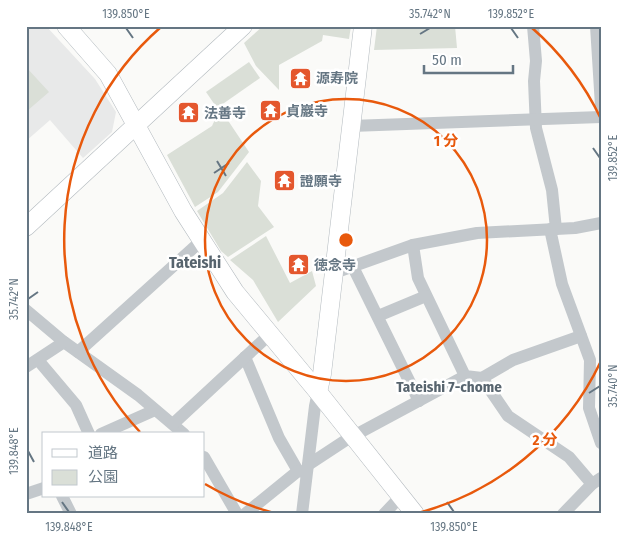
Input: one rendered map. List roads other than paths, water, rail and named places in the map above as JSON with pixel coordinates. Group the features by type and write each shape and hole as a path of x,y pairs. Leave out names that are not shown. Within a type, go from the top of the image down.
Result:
{"street":[{"path":"26,227 244,26"},
{"path":"302,514 304,469 318,392 334,273 363,26"},
{"path":"533,26 536,61 534,81 536,119 542,155 552,190 553,229 562,284 590,360 589,408 601,443"},
{"path":"596,26 601,106"},
{"path":"67,27 108,74 201,241 235,292 415,514"},
{"path":"351,126 601,117"},
{"path":"334,273 413,245 477,233 553,229 601,223"},
{"path":"78,352 201,241"},
{"path":"413,245 416,270 426,296 465,376"},
{"path":"353,267 419,401"},
{"path":"378,316 426,296"},
{"path":"26,310 64,342 182,432"},
{"path":"173,424 268,335"},
{"path":"245,514 304,469 354,437 465,376 482,378 513,360 581,336"},
{"path":"26,367 64,342"},
{"path":"246,357 279,438 304,469"},
{"path":"38,360 76,405 88,432"},
{"path":"482,378 508,416 569,457 596,481 563,514"},
{"path":"106,432 155,410"},
{"path":"205,459 237,514"},
{"path":"26,494 42,489"},
{"path":"384,514 401,496"},
{"path":"63,498 69,513"}],"place":[{"name":"源寿院","path":"300,78"},
{"name":"貞巖寺","path":"270,111"},
{"name":"法善寺","path":"188,113"},
{"name":"證願寺","path":"284,181"},
{"name":"徳念寺","path":"298,265"}],"district":[{"name":"Tateishi","path":"195,262"},
{"name":"Tateishi 7-chome","path":"449,387"}]}
